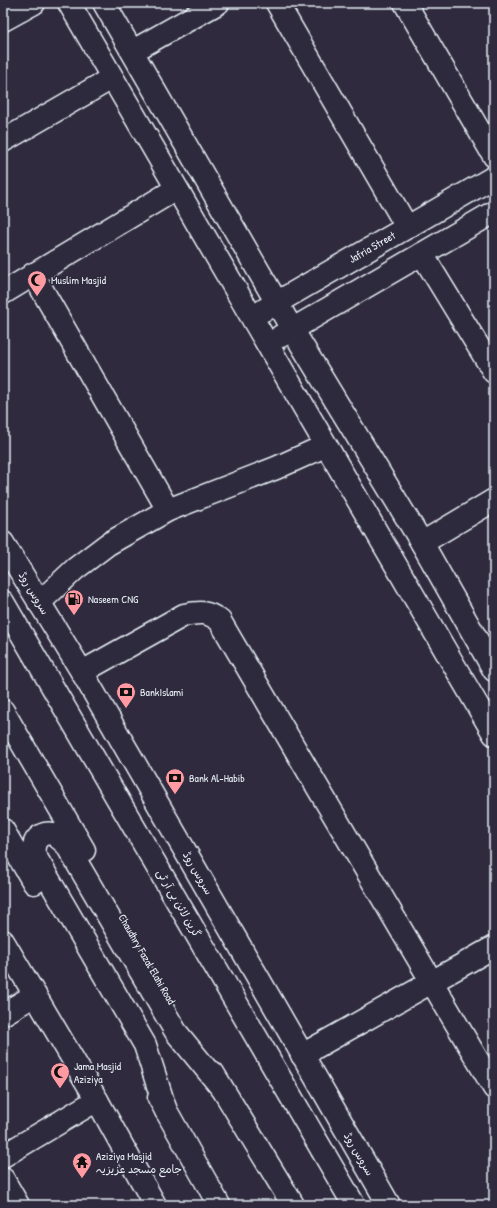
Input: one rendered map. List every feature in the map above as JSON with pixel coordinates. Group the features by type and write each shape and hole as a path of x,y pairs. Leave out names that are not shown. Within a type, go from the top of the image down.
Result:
{"street":[{"path":"3,20 34,3"},
{"path":"69,3 325,446 488,711 494,734"},
{"path":"104,3 292,329 422,543 494,670"},
{"path":"133,51 218,3"},
{"path":"278,3 407,228"},
{"path":"405,3 494,156"},
{"path":"3,141 112,78"},
{"name":"Jafria Street","path":"251,318 494,177"},
{"path":"3,293 176,189"},
{"path":"267,345 494,212"},
{"path":"422,254 494,372"},
{"path":"33,274 168,510"},
{"path":"39,603 75,569 108,544 168,510 276,468 325,446"},
{"path":"422,543 494,500"},
{"name":"سروس روڈ","path":"3,543 82,672 389,1205"},
{"name":"گرین لائن بی آر ٹی","path":"3,602 354,1205"},
{"path":"82,672 184,615 200,612 211,614 220,621 494,1088"},
{"name":"Chaudhry Fazal Elahi Road","path":"3,711 221,1087 293,1205"},
{"path":"3,830 220,1205"},
{"path":"166,1111 145,1045 34,854 34,844 40,836 44,834 54,834 66,844 176,1032 221,1087"},
{"path":"3,941 97,1100 155,1205"},
{"path":"302,1055 494,947"},
{"path":"3,1014 35,995"},
{"path":"3,1156 97,1100"},
{"path":"3,1179 18,1205"}],"place":[{"name":"Muslim Masjid","path":"37,297"},
{"name":"Naseem CNG","path":"74,616"},
{"name":"BankIslami","path":"126,709"},
{"name":"Bank Al-Habib","path":"175,795"},
{"name":"Jama Masjid Aziziya","path":"60,1089"},
{"name":"Aziziya Masjid جامع مسجد عزیزیہ","path":"82,1179"}]}
